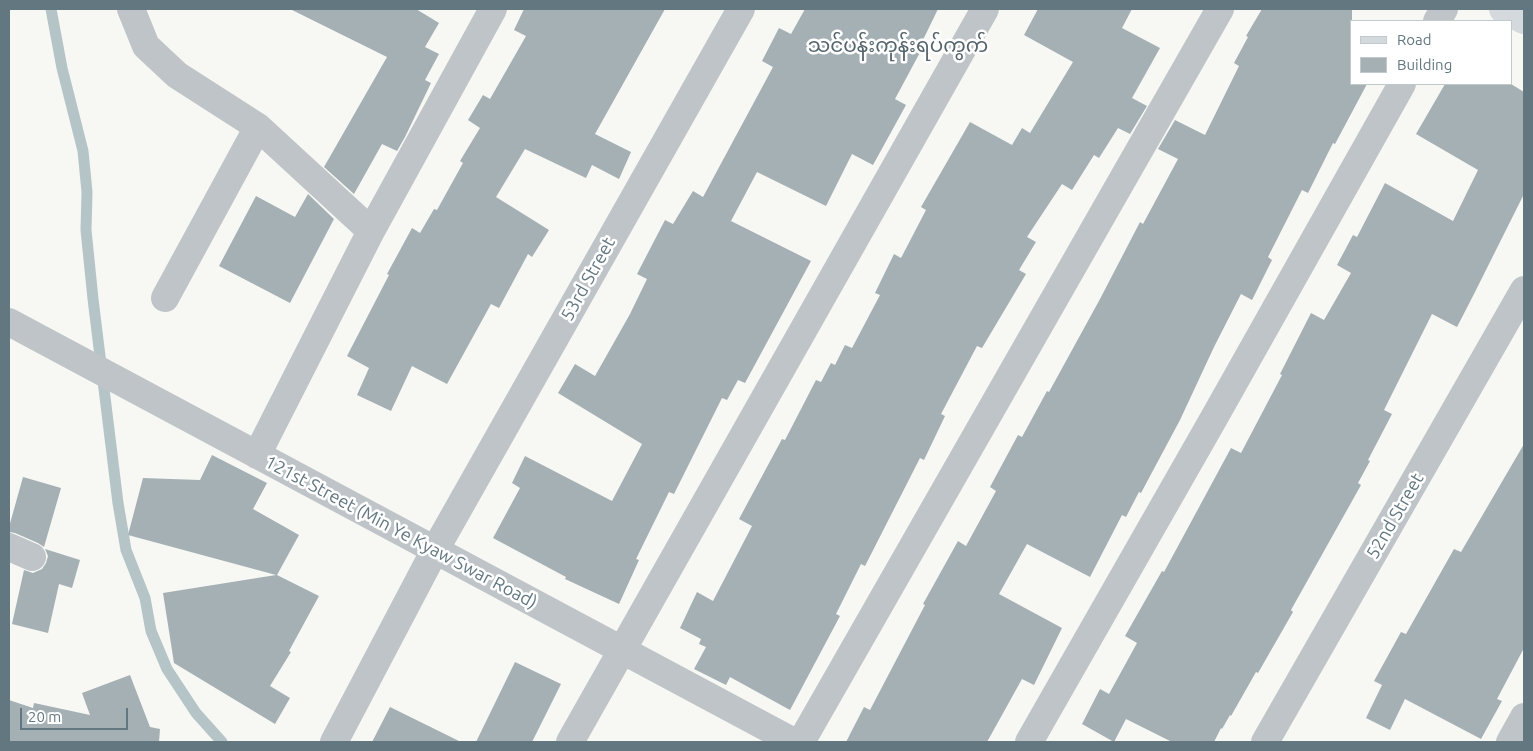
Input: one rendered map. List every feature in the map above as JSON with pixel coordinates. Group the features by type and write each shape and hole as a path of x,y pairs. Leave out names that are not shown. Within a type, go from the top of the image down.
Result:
{"main road":[{"path":"1503,9 1524,20"}],"street":[{"path":"131,9 146,46 171,70 258,127 371,231"},
{"path":"257,455 371,231 492,9"},
{"name":"53rd Street","path":"334,742 435,550 741,9"},
{"path":"570,742 985,9"},
{"path":"801,742 1220,9"},
{"path":"1438,20 1444,9"},
{"path":"1029,742 1401,85"},
{"path":"165,298 258,127"},
{"name":"52nd Street","path":"1265,742 1524,290"},
{"name":"121st Street (Min Ye Kyaw Swar Road)","path":"9,322 794,742"},
{"path":"1510,742 1524,717"}],"building":[{"path":"290,9 416,9 439,23 425,47 439,54 425,80 431,83 405,137 397,151 382,144 354,194 324,167 387,57"},
{"path":"524,9 665,9 595,134 631,152 619,179 592,165 586,178 525,149 496,197 549,230 532,257 528,254 499,308 491,304 447,384 412,366 391,411 357,395 369,368 347,356 412,228 420,233 434,209 437,210 463,163 460,161 480,128 468,120 483,95 490,99 526,36 514,30"},
{"path":"805,9 938,9 921,44 924,45 895,99 906,105 873,165 852,154 826,206 757,172 731,221 811,261 745,383 738,380 727,400 722,398 674,494 669,492 636,559 639,560 619,604 565,579 566,577 493,538 520,488 512,483 525,456 612,501 642,444 558,393 575,364 595,376 630,314 647,279 637,274 665,220 673,224 693,191 703,197 773,67 762,61 779,28 791,34"},
{"path":"1038,9 1132,9 1122,28 1160,48 1132,98 1147,106 1130,134 1118,128 1099,158 1094,155 1072,190 1062,184 1027,237 1036,242 1019,270 1026,274 982,348 977,346 941,414 945,416 924,460 920,458 865,566 861,564 836,614 840,616 790,710 730,677 726,685 694,669 706,647 699,644 701,639 680,628 697,592 713,601 752,526 739,519 782,439 785,440 816,380 821,382 831,363 835,365 845,345 852,348 880,295 875,293 894,254 901,258 926,210 921,207 970,122 1012,145 1022,128 1030,133 1073,62 1024,35"},
{"path":"1262,9 1352,9 1352,20 1350,20 1350,85 1366,85 1335,144 1333,143 1308,193 1302,190 1268,257 1272,260 1252,300 1241,294 1180,420 1141,493 1139,492 1126,517 1122,515 1090,577 1027,544 999,594 1062,628 1034,685 1022,679 987,742 846,742 864,707 870,710 925,605 923,604 958,541 966,546 996,491 990,487 1018,435 1022,437 1047,391 1049,392 1140,222 1143,224 1178,159 1158,149 1175,120 1205,135 1239,66 1234,63 1248,37 1246,36"},
{"path":"1444,85 1513,85 1524,92 1524,194 1457,327 1432,314 1384,410 1392,414 1368,460 1370,461 1358,483 1361,485 1291,610 1293,612 1258,673 1256,672 1214,742 1172,742 1126,719 1114,742 1082,724 1100,689 1109,694 1137,643 1125,636 1162,571 1164,572 1231,448 1241,453 1282,375 1280,374 1311,313 1324,320 1351,273 1337,265 1353,235 1357,237 1385,183 1453,221 1478,170 1416,134"},
{"path":"308,194 334,219 290,303 219,266 256,196 295,217"},
{"path":"1524,444 1524,648 1497,699 1502,701 1481,739 1405,699 1390,730 1366,718 1382,685 1374,681 1401,632 1406,634 1454,549 1461,552"},
{"path":"212,455 267,483 253,509 299,535 277,575 319,596 289,651 291,652 270,686 290,698 275,724 174,663 163,593 276,575 128,535 143,478 200,480"},
{"path":"23,477 61,488 44,547 9,532"},
{"path":"45,549 80,560 72,588 59,584 48,633 12,624 24,570 33,573 42,569 48,556"},
{"path":"515,662 561,684 532,742 476,742"},
{"path":"130,675 150,727 160,729 159,742 9,742 9,700 33,708 34,703 90,715 82,693"},
{"path":"390,707 461,742 372,742"}],"waterway":[{"path":"51,9 62,68 83,151 87,192 86,230 93,299 118,503 126,550 145,598 151,631 167,669 196,713 222,742"}],"district":[{"name":"သင်ပန်းကုန်းရပ်ကွက်","path":"898,45"}]}
